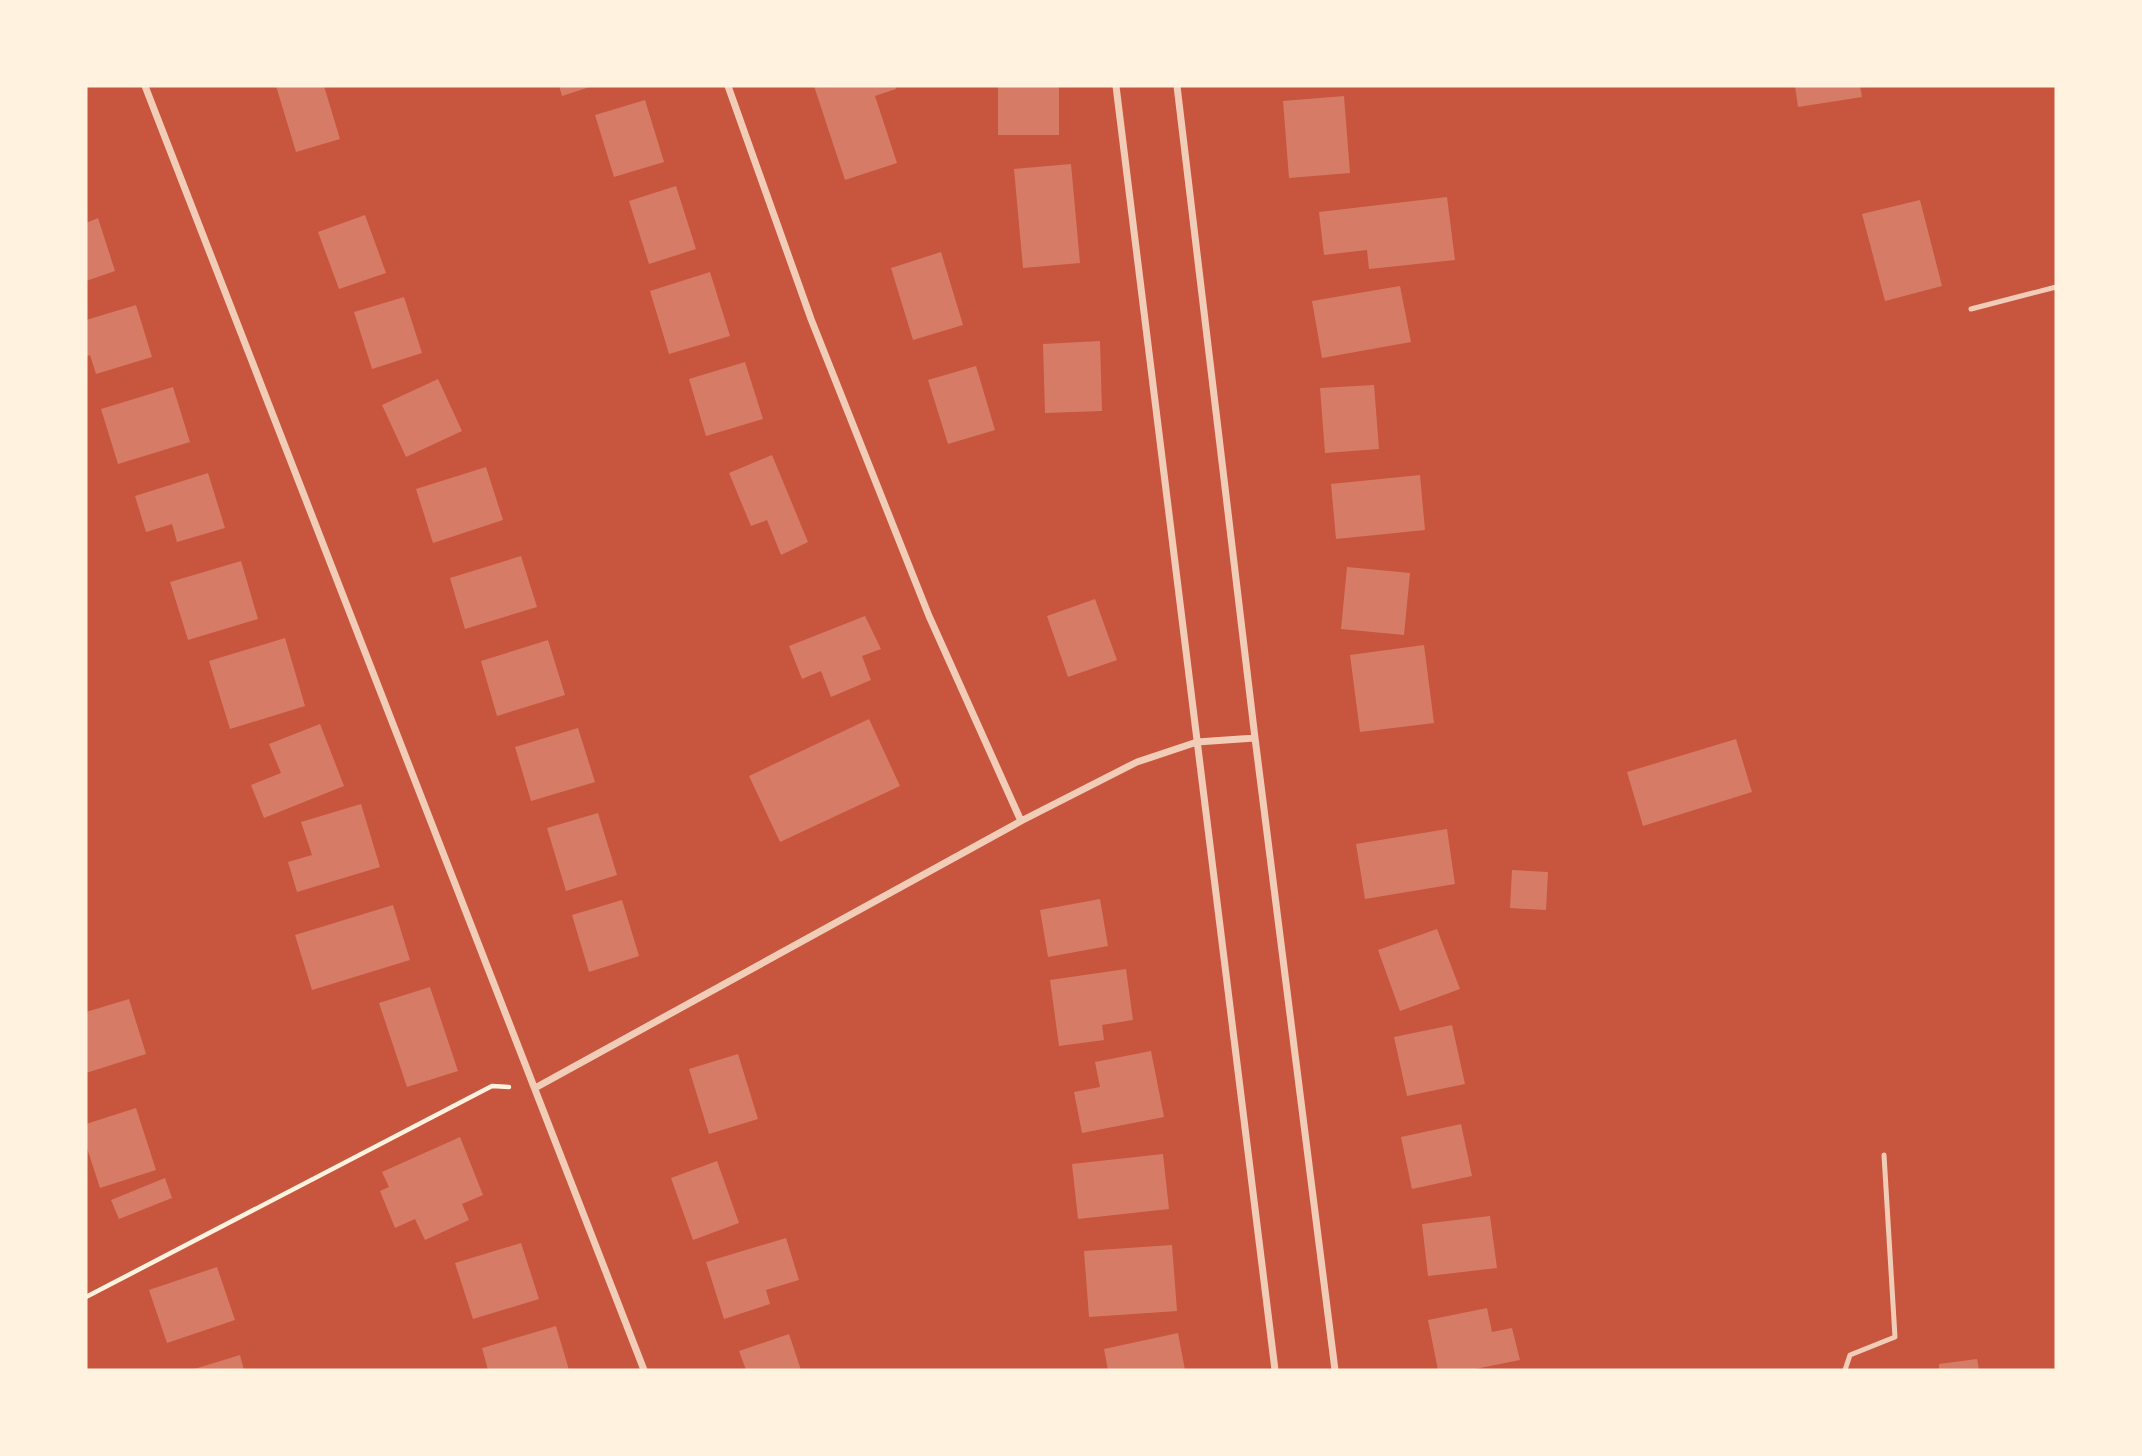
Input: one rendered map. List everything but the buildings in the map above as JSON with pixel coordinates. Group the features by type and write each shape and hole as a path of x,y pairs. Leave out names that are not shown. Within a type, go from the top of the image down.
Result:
{"street":[{"path":"145,86 644,1370"},
{"path":"728,86 811,319 924,603 1021,821"},
{"path":"1116,86 1275,1370"},
{"path":"1177,86 1255,738 1335,1370"},
{"path":"535,1088 1021,821 1138,762 1198,742 1255,738"}],"lane":[{"path":"1971,309 2056,287"},
{"path":"1845,1370 1850,1355 1895,1337 1884,1156"}],"path":[{"path":"86,1297 492,1086 535,1088"}]}
